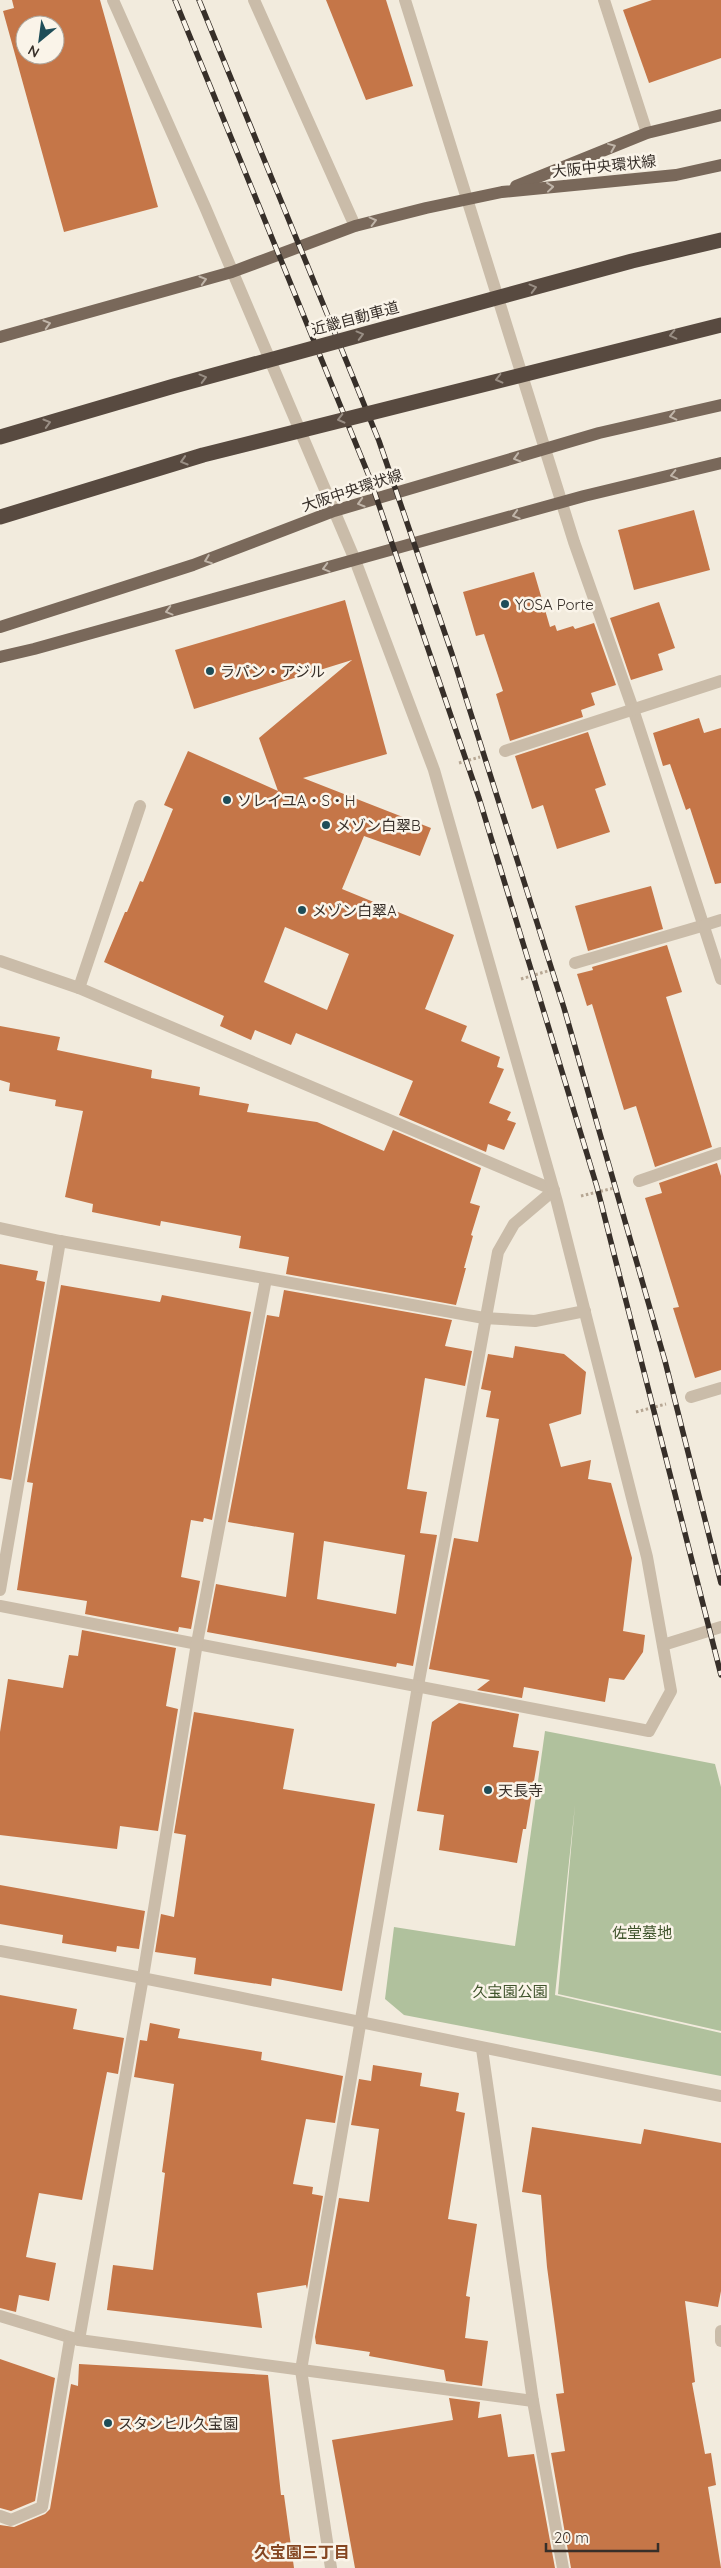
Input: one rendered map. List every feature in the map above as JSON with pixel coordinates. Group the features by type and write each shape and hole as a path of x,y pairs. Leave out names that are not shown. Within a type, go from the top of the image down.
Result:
{"highway":[{"name":"近畿自動車道","path":"0,437 174,386 632,261 721,240"},
{"path":"0,517 203,455 721,325"}],"main road":[{"path":"502,192 647,133 721,116"},
{"name":"大阪中央環状線","path":"0,337 232,272 355,226 467,199 502,192 676,175 721,165"},
{"name":"大阪中央環状線","path":"0,627 193,566 334,511 599,433 721,405"},
{"path":"0,657 562,503 721,463"}],"street":[{"path":"0,1606 649,1731 671,1690 647,1557 554,1190 434,770 355,560 113,0"},
{"path":"254,0 355,226"},
{"path":"405,0 562,503 633,709 721,978"},
{"path":"604,0 647,133"},
{"path":"505,751 721,681"},
{"path":"79,988 140,806"},
{"path":"576,963 721,920"},
{"path":"0,961 79,988 554,1190"},
{"path":"638,1181 721,1153"},
{"path":"331,2568 301,2370 362,2023 418,1686 484,1318 498,1252 514,1224 554,1190"},
{"path":"0,1228 60,1241 484,1318 535,1321 585,1311"},
{"path":"0,1590 60,1241"},
{"path":"0,2516 11,2520 42,2508 143,1977 196,1643 266,1279"},
{"path":"691,1397 721,1388"},
{"path":"663,1645 721,1627"},
{"path":"0,1951 143,1977 482,2049 721,2096"},
{"path":"482,2049 532,2401 563,2568"},
{"path":"0,2316 74,2340 532,2401"},
{"path":"721,2331 721,2341"}],"green space":[{"path":"545,1731 715,1764 721,1787 721,2031 558,1994 575,1805 555,1995 721,2033 721,2076 404,2015 385,1999 394,1927 515,1946"}],"building":[{"path":"12,0 100,0 158,207 64,232 18,65 65,65 65,15 15,15 15,54 3,11 14,8"},
{"path":"326,0 386,0 413,86 366,100"},
{"path":"652,0 721,0 721,58 649,83 623,10"},
{"path":"694,510 710,570 634,590 618,530"},
{"path":"534,572 550,627 555,625 557,631 573,626 575,629 594,623 616,685 591,693 595,705 581,710 583,717 510,741 496,694 503,691 484,634 476,636 463,592"},
{"path":"345,600 387,754 303,778 431,828 420,856 364,836 342,889 454,935 425,1009 467,1026 461,1041 500,1057 497,1067 504,1069 489,1103 511,1112 507,1120 516,1123 504,1150 488,1144 486,1152 399,1115 413,1081 296,1033 291,1045 255,1030 251,1040 220,1026 224,1016 104,962 140,881 143,882 173,809 164,805 188,751 278,791 259,738 352,660 194,709 175,650","holes":["285,927 349,954 327,1010 264,982"]},
{"path":"659,602 675,648 658,654 663,670 631,680 610,618"},
{"path":"699,718 704,733 721,728 721,883 715,884 690,808 686,810 670,764 663,766 653,733"},
{"path":"588,732 606,785 595,789 610,832 557,849 543,805 532,809 515,756"},
{"path":"651,886 663,929 588,951 575,906"},
{"path":"667,945 682,992 666,997 712,1147 655,1167 636,1106 624,1110 592,1004 587,1006 577,974 593,970 592,967"},
{"path":"0,1026 60,1037 57,1050 152,1070 151,1078 200,1087 199,1095 249,1104 247,1112 317,1122 384,1151 393,1130 481,1168 470,1203 480,1206 471,1235 473,1236 456,1305 286,1274 289,1257 239,1248 241,1236 161,1221 160,1226 92,1212 93,1204 65,1197 83,1111 55,1106 56,1100 9,1091 10,1083 0,1080"},
{"path":"717,1163 721,1176 721,1370 695,1378 673,1308 679,1307 645,1198 662,1193 659,1183"},
{"path":"0,1264 38,1271 36,1280 45,1282 11,1480 0,1478"},
{"path":"61,1285 160,1302 162,1295 251,1312 212,1520 204,1518 203,1522 191,1520 181,1577 200,1581 191,1629 179,1627 178,1632 85,1614 87,1601 17,1590 33,1483 27,1482"},
{"path":"284,1290 452,1320 445,1346 472,1351 465,1386 425,1378 407,1489 427,1492 420,1533 437,1535 413,1666 397,1663 396,1667 207,1632 216,1584 286,1597 294,1533 228,1522 267,1315 279,1317","holes":["324,1541 405,1555 396,1614 317,1599"]},
{"path":"515,1346 564,1354 586,1372 581,1414 549,1424 561,1467 591,1460 588,1479 611,1483 632,1558 623,1631 645,1635 643,1652 624,1680 609,1678 605,1702 524,1687 522,1698 477,1690 490,1680 429,1669 454,1538 478,1542 499,1419 486,1417 491,1391 481,1389 488,1354 513,1358"},
{"path":"82,1630 176,1648 166,1706 178,1709 158,1831 120,1826 117,1849 0,1835 0,1732 8,1679 63,1688 69,1655 78,1656"},
{"path":"459,1703 519,1714 513,1747 539,1751 526,1829 523,1829 517,1863 439,1850 444,1815 417,1811 432,1722"},
{"path":"194,1712 294,1729 283,1789 375,1804 342,1991 272,1978 271,1986 194,1974 196,1958 155,1952 161,1914 174,1917 186,1835 174,1833"},
{"path":"0,1885 145,1911 139,1949 117,1946 116,1952 62,1943 63,1935 0,1924"},
{"path":"0,1995 77,2009 73,2029 124,2038 118,2074 107,2072 82,2200 39,2193 26,2257 56,2263 49,2301 19,2295 16,2312 0,2308"},
{"path":"150,2023 180,2029 178,2038 262,2052 261,2060 343,2076 335,2123 306,2119 293,2184 313,2187 312,2194 323,2196 307,2289 306,2285 257,2293 262,2328 107,2310 113,2265 153,2270 165,2173 162,2172 174,2084 134,2077 140,2040 147,2041"},
{"path":"373,2065 422,2073 420,2086 459,2093 456,2111 465,2113 448,2219 477,2224 466,2296 470,2297 465,2338 488,2341 482,2386 446,2381 444,2370 369,2356 370,2352 316,2344 315,2337 339,2198 369,2202 379,2129 351,2125 359,2079 371,2081"},
{"path":"532,2127 641,2144 644,2129 721,2143 721,2291 718,2307 685,2301 695,2382 692,2383 705,2454 711,2453 716,2485 708,2487 721,2568 571,2568 551,2453 565,2451 556,2394 564,2393 547,2267 541,2195 522,2192"},
{"path":"0,2359 55,2378 35,2501 11,2511 0,2508"},
{"path":"79,2364 268,2375 281,2495 284,2495 294,2568 0,2568 0,2525 14,2527 45,2514 50,2509 71,2384 78,2386"},
{"path":"449,2398 480,2402 478,2418 501,2414 508,2457 534,2454 555,2568 355,2568 332,2440 453,2420"}],"railway":[{"path":"175,0 369,476 479,798 597,1187 721,1675"},
{"path":"199,0 379,441 452,654 564,1008 665,1361 721,1583"}],"place":[{"name":"YOSA Porte","path":"505,604"},
{"name":"ラパン・アジル","path":"210,671"},
{"name":"ソレイユA・S・H","path":"227,800"},
{"name":"メゾン白翠B","path":"326,825"},
{"name":"メゾン白翠A","path":"302,910"},
{"name":"天長寺","path":"488,1790"},
{"name":"スタンヒル久宝園","path":"108,2423"}],"district":[{"name":"久宝園三丁目","path":"302,2552"}],"park label":[{"name":"佐堂墓地","path":"642,1932"},
{"name":"久宝園公園","path":"510,1991"}]}
